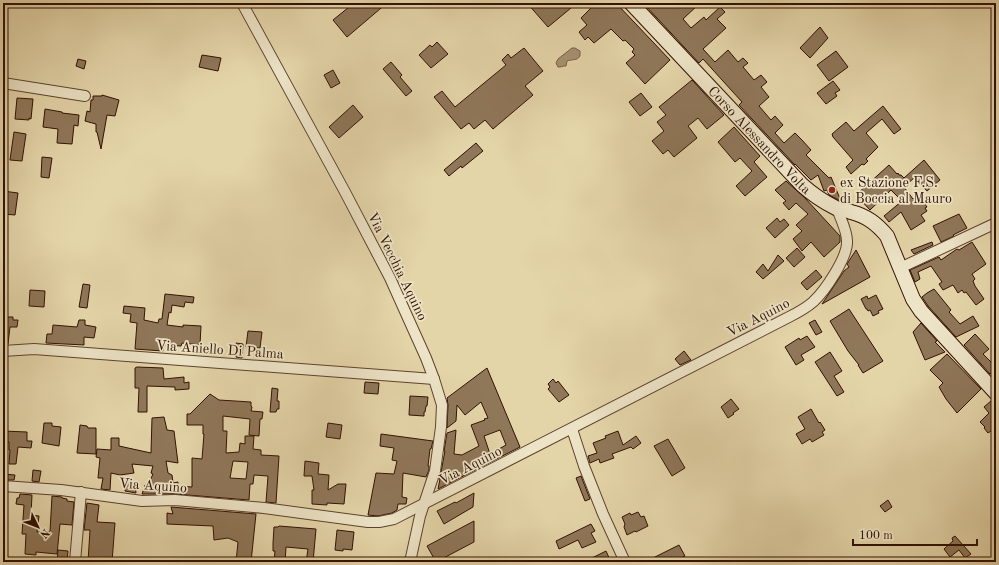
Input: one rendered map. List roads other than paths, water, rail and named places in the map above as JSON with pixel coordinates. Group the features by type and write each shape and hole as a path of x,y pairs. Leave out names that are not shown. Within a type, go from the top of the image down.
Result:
{"main road":[{"name":"Corso Alessandro Volta","path":"631,3 802,185 814,195 837,208 853,212 874,222 880,228 887,236 913,299 921,311 996,392"}],"street":[{"name":"Via Vecchia Aquino","path":"242,3 390,278 434,378 442,405 441,427 435,471 416,532 410,562"},
{"path":"3,83 85,96"},
{"name":"Via Aquino","path":"3,486 81,492 142,501 175,500 264,508 368,522 379,522 394,519 789,317 812,303 823,291 843,258 846,250 847,239 837,208"},
{"path":"900,268 996,223"},
{"name":"Via Aniello Di Palma","path":"3,351 34,350 434,378"},
{"path":"572,428 584,466 603,514 625,562"},
{"path":"75,562 81,492"}],"place":[{"name":"ex Stazione F.S. di Boccia al Mauro","path":"832,190"}]}
